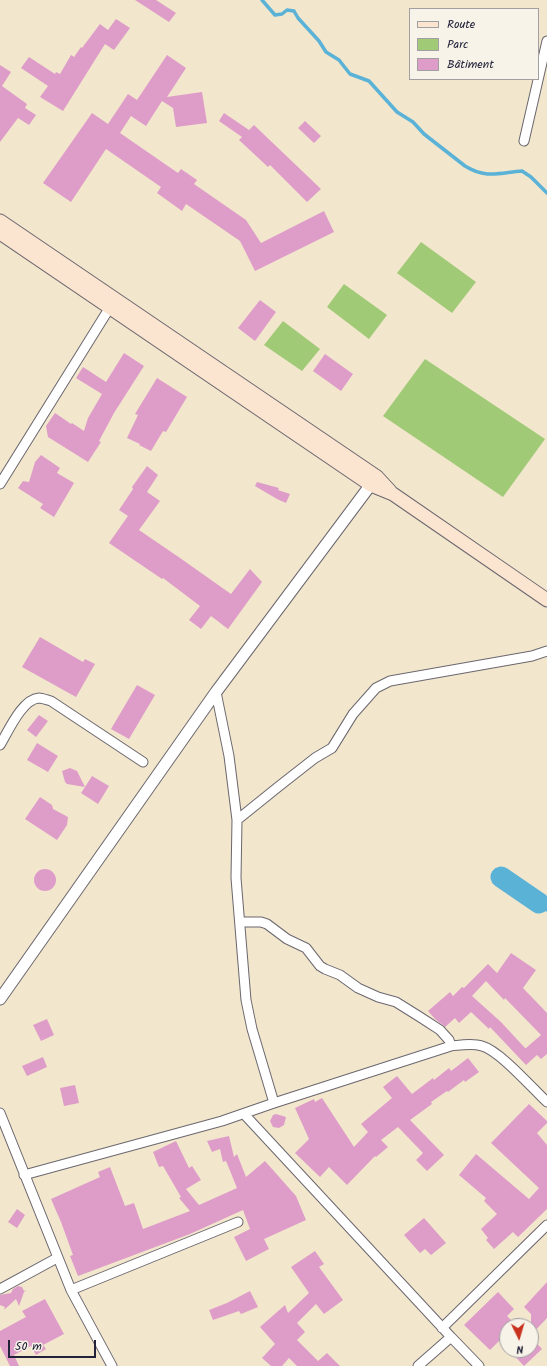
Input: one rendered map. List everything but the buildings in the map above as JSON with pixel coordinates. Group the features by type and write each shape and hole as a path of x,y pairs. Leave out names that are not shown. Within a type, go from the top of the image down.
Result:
{"main road":[{"path":"0,221 112,304"},
{"path":"0,233 112,304 547,600"}],"street":[{"path":"539,76 547,41"},
{"path":"524,141 538,80"},
{"path":"0,484 112,304"},
{"path":"0,999 216,692 374,481"},
{"path":"237,820 278,786 332,748 353,714 376,688 390,680 532,656 547,651"},
{"path":"216,692 229,756 237,820 236,878 246,1000 249,1016 274,1103"},
{"path":"0,745 24,705 31,700 40,698 51,701 143,762"},
{"path":"240,922 261,922 267,924 287,939 306,948 320,966 340,975 358,988 378,997 396,1002 420,1016 440,1030 450,1040 451,1046"},
{"path":"24,1175 222,1121 451,1046 468,1044 482,1046 494,1051 547,1102"},
{"path":"0,1112 71,1290 112,1366"},
{"path":"244,1114 451,1338 479,1366"},
{"path":"71,1290 238,1222"},
{"path":"442,1328 547,1225"},
{"path":"0,1289 57,1258"},
{"path":"418,1366 451,1338"}],"green space":[{"path":"421,242 476,282 452,313 397,273"},
{"path":"344,284 387,315 369,339 327,307"},
{"path":"283,321 320,349 302,371 264,345"},
{"path":"425,359 545,439 503,497 383,416"}],"waterway":[{"path":"262,0 275,15 282,14 287,10 294,11 298,18 319,41 326,52 339,60 350,74 369,81 397,112 413,122 424,134 465,166 480,173 486,174 522,171 531,177 547,193"},
{"path":"501,877 539,903"},
{"path":"539,903 547,910"}]}
